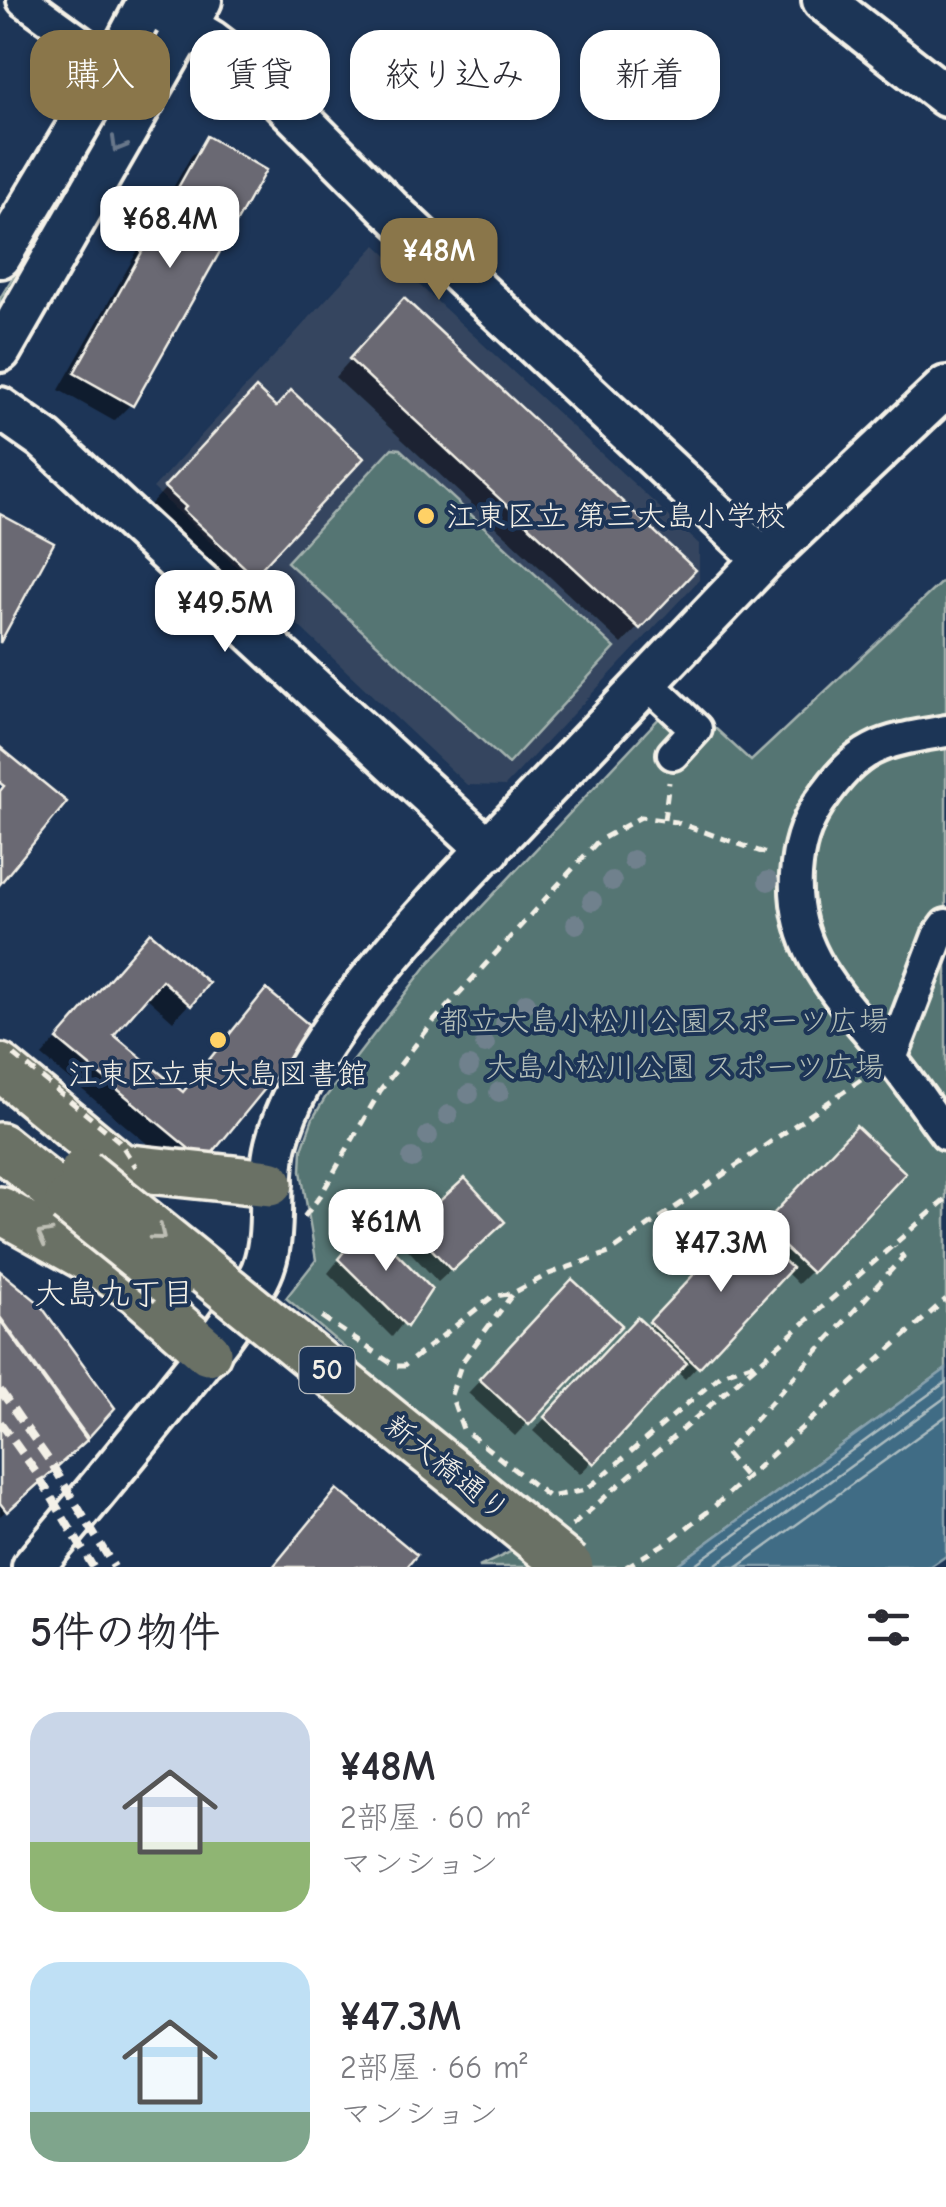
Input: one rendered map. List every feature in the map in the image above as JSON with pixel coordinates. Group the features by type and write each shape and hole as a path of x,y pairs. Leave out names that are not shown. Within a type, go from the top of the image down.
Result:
{"main road":[{"path":"0,1067 121,1167 270,1202"},
{"name":"新大橋通り","path":"0,1103 76,1186 522,1567"},
{"name":"新大橋通り","path":"0,1146 76,1186 566,1552"},
{"path":"0,1210 138,1290 208,1352"}],"street":[{"path":"23,0 64,30"},
{"path":"824,0 946,96"},
{"path":"133,30 148,2 194,13 389,208 764,560"},
{"path":"0,351 194,13"},
{"path":"0,257 82,120"},
{"path":"33,1567 208,1352 260,1275 270,1240 275,1146 290,1096 407,935 764,560 946,387"},
{"path":"0,408 44,439 489,850"},
{"path":"646,682 696,729 673,754"},
{"path":"946,731 896,739 859,754 831,785 804,825 795,904 800,929 817,968 946,1134"},
{"path":"891,1059 938,936 946,925"}],"path":[{"path":"664,820 673,754"},
{"path":"270,1202 302,1220 321,1196 380,1091 433,1022 598,841 641,817 664,820 797,864"},
{"path":"384,1358 395,1366 404,1366 492,1296 513,1294 550,1274 609,1253 891,1059"},
{"path":"566,1552 757,1362 946,1199"},
{"path":"744,1476 725,1453 902,1257 895,1246"},
{"path":"513,1294 462,1362 451,1395 463,1429 549,1497 586,1490 722,1374 757,1362"},
{"path":"626,1567 669,1542 710,1510 946,1298"}],"shaded area":[{"name":"江東区立 第三大島小学校","path":"376,245 699,544 699,580 505,786 467,785 153,488"}],"green space":[{"path":"40,233 46,237 0,319 0,298"},
{"path":"392,448 400,449 615,648 508,764 287,562"},
{"name":"大島小松川公園 スポーツ広場","path":"946,578 946,1369 674,1567 479,1567 560,1528 520,1494 498,1485 360,1373 353,1355 286,1298 316,1260 301,1171 302,1149 313,1118 428,964 680,696 751,761"}],"water":[{"path":"946,1369 946,1556 930,1567 674,1567"}],"building":[{"path":"207,136 266,170 133,406 74,373"},
{"path":"404,298 696,570 640,629 349,359"},
{"path":"256,388 276,407 291,390 364,458 254,576 164,487"},
{"path":"0,514 54,543 0,643"},
{"path":"0,747 67,802 0,884 0,791 4,786 0,783"},
{"path":"150,932 209,983 191,1006 162,980 114,1035 183,1092 266,989 314,1029 205,1162 57,1039"},
{"path":"856,1126 906,1173 812,1273 762,1226"},
{"path":"465,1178 505,1222 452,1271 411,1227"},
{"path":"743,1222 792,1268 699,1368 649,1322"},
{"path":"367,1223 432,1289 407,1327 338,1259"},
{"path":"0,1271 39,1303 115,1408 88,1438 0,1317"},
{"path":"572,1279 622,1325 529,1425 479,1379"},
{"path":"637,1317 687,1363 594,1464 544,1417"},
{"path":"0,1320 87,1440 7,1512 0,1503"},
{"path":"337,1489 417,1555 407,1567 273,1567"}],"railway":[{"path":"0,1390 53,1466 114,1567"},
{"path":"0,1422 38,1475 93,1567"}],"place":[{"name":"江東区立 第三大島小学校","path":"426,516"},
{"name":"江東区立東大島図書館","path":"218,1040"}],"district":[{"name":"大島九丁目","path":"114,1293"}],"park label":[{"name":"都立大島小松川公園スポーツ広場","path":"664,1021"}]}
